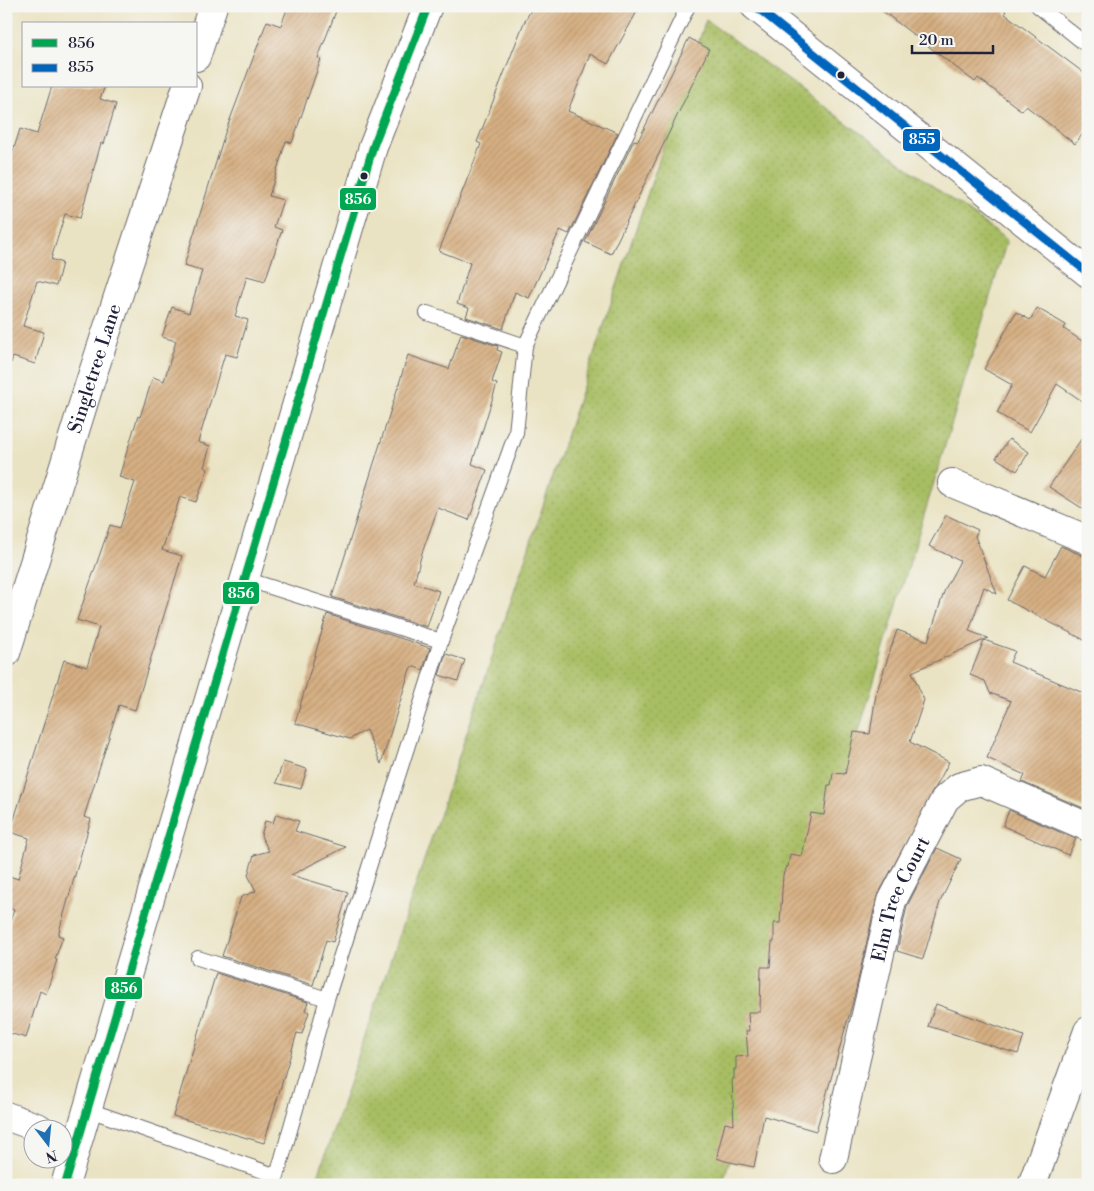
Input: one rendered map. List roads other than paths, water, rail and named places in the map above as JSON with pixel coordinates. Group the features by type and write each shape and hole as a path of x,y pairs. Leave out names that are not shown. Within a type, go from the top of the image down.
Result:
{"street":[{"path":"198,51 213,6"},
{"path":"72,1136 89,1110 373,147 428,6"},
{"path":"755,6 1088,272"},
{"name":"Singletree Lane","path":"6,653 91,379 186,88"},
{"path":"952,483 1088,540"},
{"name":"Elm Tree Court","path":"832,1159 892,900 945,799 959,787 981,781 1088,827"},
{"path":"1032,1185 1088,1031"},
{"path":"6,1116 22,1122"},
{"path":"66,1185 67,1168"}],"lane":[{"path":"89,1110 276,1180 328,999 441,641 516,433 525,346 688,6"},
{"path":"1038,6 1088,46"},
{"path":"427,313 525,346"},
{"path":"245,579 441,641"},
{"path":"198,958 328,999"}]}
